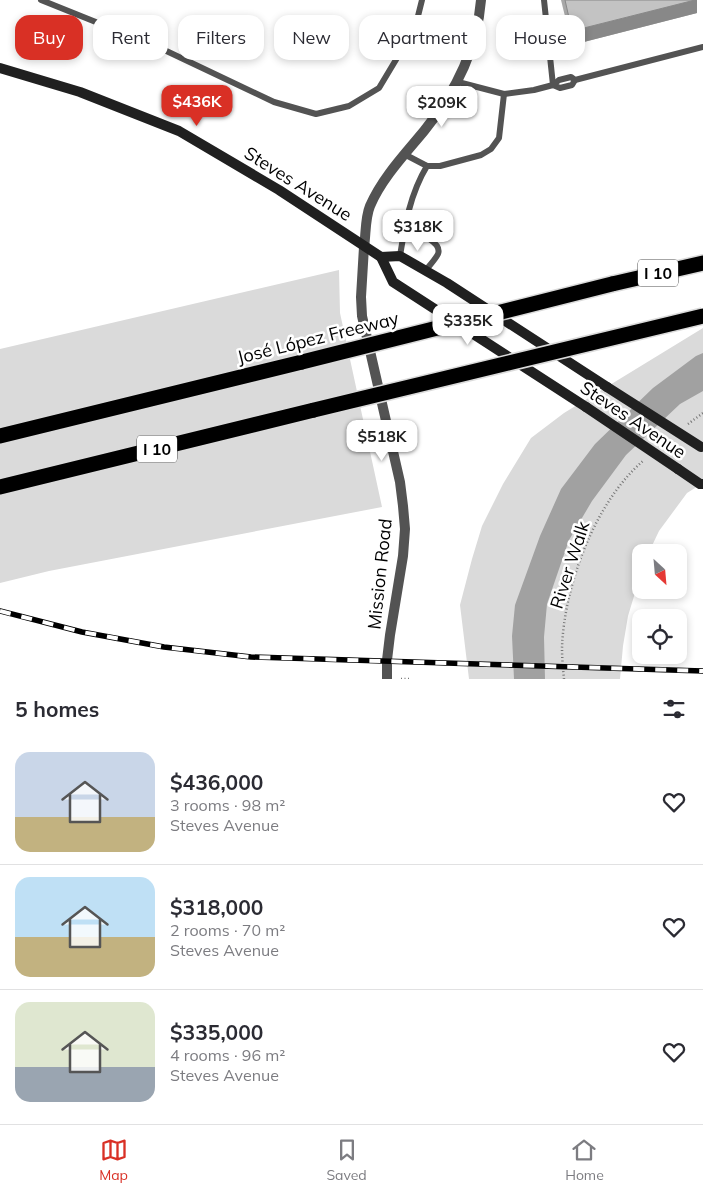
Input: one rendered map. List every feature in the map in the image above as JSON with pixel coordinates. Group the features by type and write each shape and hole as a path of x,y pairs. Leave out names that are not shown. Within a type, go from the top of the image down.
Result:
{"highway":[{"name":"José López Freeway","path":"0,436 703,262"},
{"name":"I 10","path":"0,487 703,316"}],"main road":[{"name":"Steves Avenue","path":"0,68 80,92 178,131 279,190 381,257 393,282 586,407 700,484 703,484"},
{"name":"Steves Avenue","path":"400,256 446,283 702,448"},
{"path":"381,257 400,256"}],"street":[{"name":"Mission Road","path":"387,679 387,660 403,556 405,530 400,482 362,316 361,297 364,247 370,207 385,180 446,103 458,82 475,38 481,0"}],"lane":[{"path":"41,0 158,48 274,102 316,114 349,106 379,88 414,28 422,0"},
{"path":"544,0 554,85"},
{"path":"458,82 504,94 534,90 554,85 559,80 571,77 575,80 703,47"},
{"path":"404,154 427,166 440,166 474,157 491,149 499,138 504,94"},
{"path":"400,256 412,194 427,166"},
{"path":"405,228 438,245 437,256 425,271"}],"path":[{"path":"685,426 703,414"},
{"name":"River Walk","path":"564,679 562,648 566,612 589,536 599,515 614,494 644,461"},
{"path":"401,679 410,679"}],"shaded area":[{"path":"339,270 340,313 382,507 49,571 0,583 0,349"},
{"path":"703,328 703,483 687,493 659,531 653,544 632,544 633,599 623,646 620,679 469,679 460,605 482,526 503,484 531,438 564,413"},
{"path":"703,353 703,391 680,404 626,455 592,501 569,540 547,604 544,637 545,679 514,679 512,636 515,605 540,536 561,489 595,444 653,388 696,356"}],"building":[{"path":"565,0 695,0 585,28 585,15 568,15"}],"railway":[{"path":"0,611 82,632 164,647 251,657 703,671"}]}
